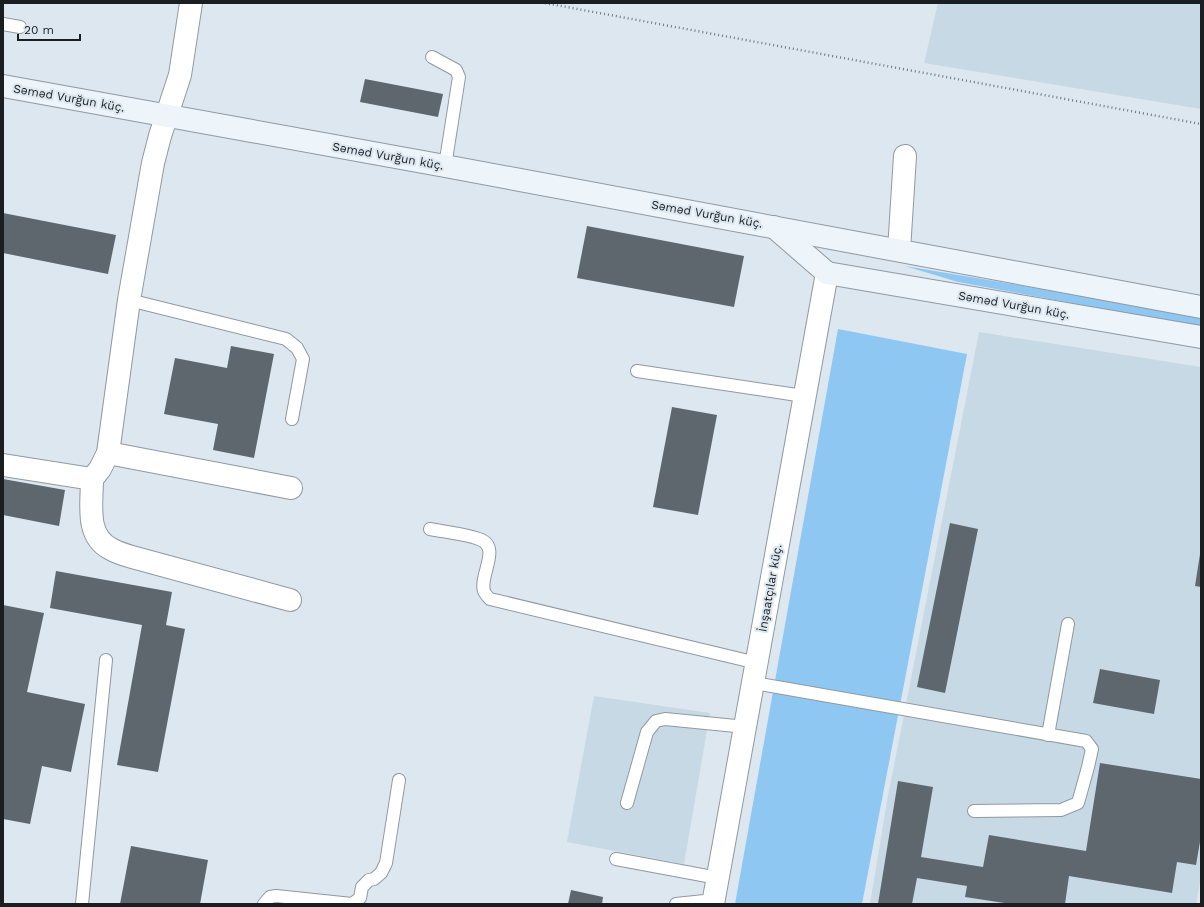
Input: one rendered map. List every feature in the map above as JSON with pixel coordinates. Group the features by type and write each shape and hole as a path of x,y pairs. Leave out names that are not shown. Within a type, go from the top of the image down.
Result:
{"main road":[{"name":"Səməd Vurğun küç.","path":"3,86 835,238"},
{"path":"773,227 827,273 835,238 1201,307"},
{"name":"Səməd Vurğun küç.","path":"827,273 1201,337"}],"street":[{"path":"190,3 184,55 180,75 153,163 129,300 108,453 100,469 92,479 92,524 96,536 110,549 132,557 290,600"},
{"path":"900,250 905,156"},
{"name":"İnşaatçılar küç.","path":"714,902 827,273"},
{"path":"108,453 291,488"},
{"path":"3,464 92,479"}],"lane":[{"path":"3,24 20,27"},
{"path":"432,57 456,70 459,77 445,166"},
{"path":"129,300 286,339 297,348 303,359 292,419"},
{"path":"636,371 804,396"},
{"path":"430,529 480,539 488,544 490,552 483,582 484,592 490,599 755,673 1048,735 1086,741 1092,749 1078,803 1061,810 974,812"},
{"path":"1048,735 1068,624"},
{"path":"82,904 106,660"},
{"path":"627,803 647,732 656,721 665,719 746,727"},
{"path":"264,904 270,897 276,896 352,904 360,898 362,887 369,880 374,879 381,873 386,863 399,780"},
{"path":"616,859 718,878"},
{"path":"676,904 714,902"}],"path":[{"path":"545,3 1201,124"}],"shaded area":[{"path":"938,3 1201,3 1201,109 924,63"},
{"path":"905,266 1201,316 1201,327 958,282"},
{"path":"838,329 967,354 862,904 735,904"},
{"path":"979,332 1201,367 1201,877 1196,904 870,904 887,801"},
{"path":"594,696 710,713 684,864 567,842"}],"building":[{"path":"365,79 443,94 438,117 360,102"},
{"path":"3,213 116,235 108,274 3,253"},
{"path":"587,226 744,256 734,307 577,278"},
{"path":"231,346 274,354 254,458 213,450 218,424 164,414 175,358 227,368"},
{"path":"672,407 717,415 698,515 653,507"},
{"path":"3,479 65,490 59,526 3,515"},
{"path":"950,523 978,529 945,693 917,687"},
{"path":"1201,554 1201,587 1195,586"},
{"path":"56,571 172,592 166,625 185,629 158,772 117,765 142,625 50,608"},
{"path":"3,605 44,613 27,692 85,704 71,772 42,766 30,824 3,819"},
{"path":"1100,669 1160,680 1154,714 1093,703"},
{"path":"1100,763 1201,779 1201,836 1196,865 1177,862 1172,893 1069,876 1065,904 1011,904 965,897 967,886 917,878 912,904 878,904 898,781 933,787 921,857 983,867 989,835 1086,851"},
{"path":"131,846 208,860 200,904 120,904"},
{"path":"571,890 603,897 602,904 568,904"}]}
